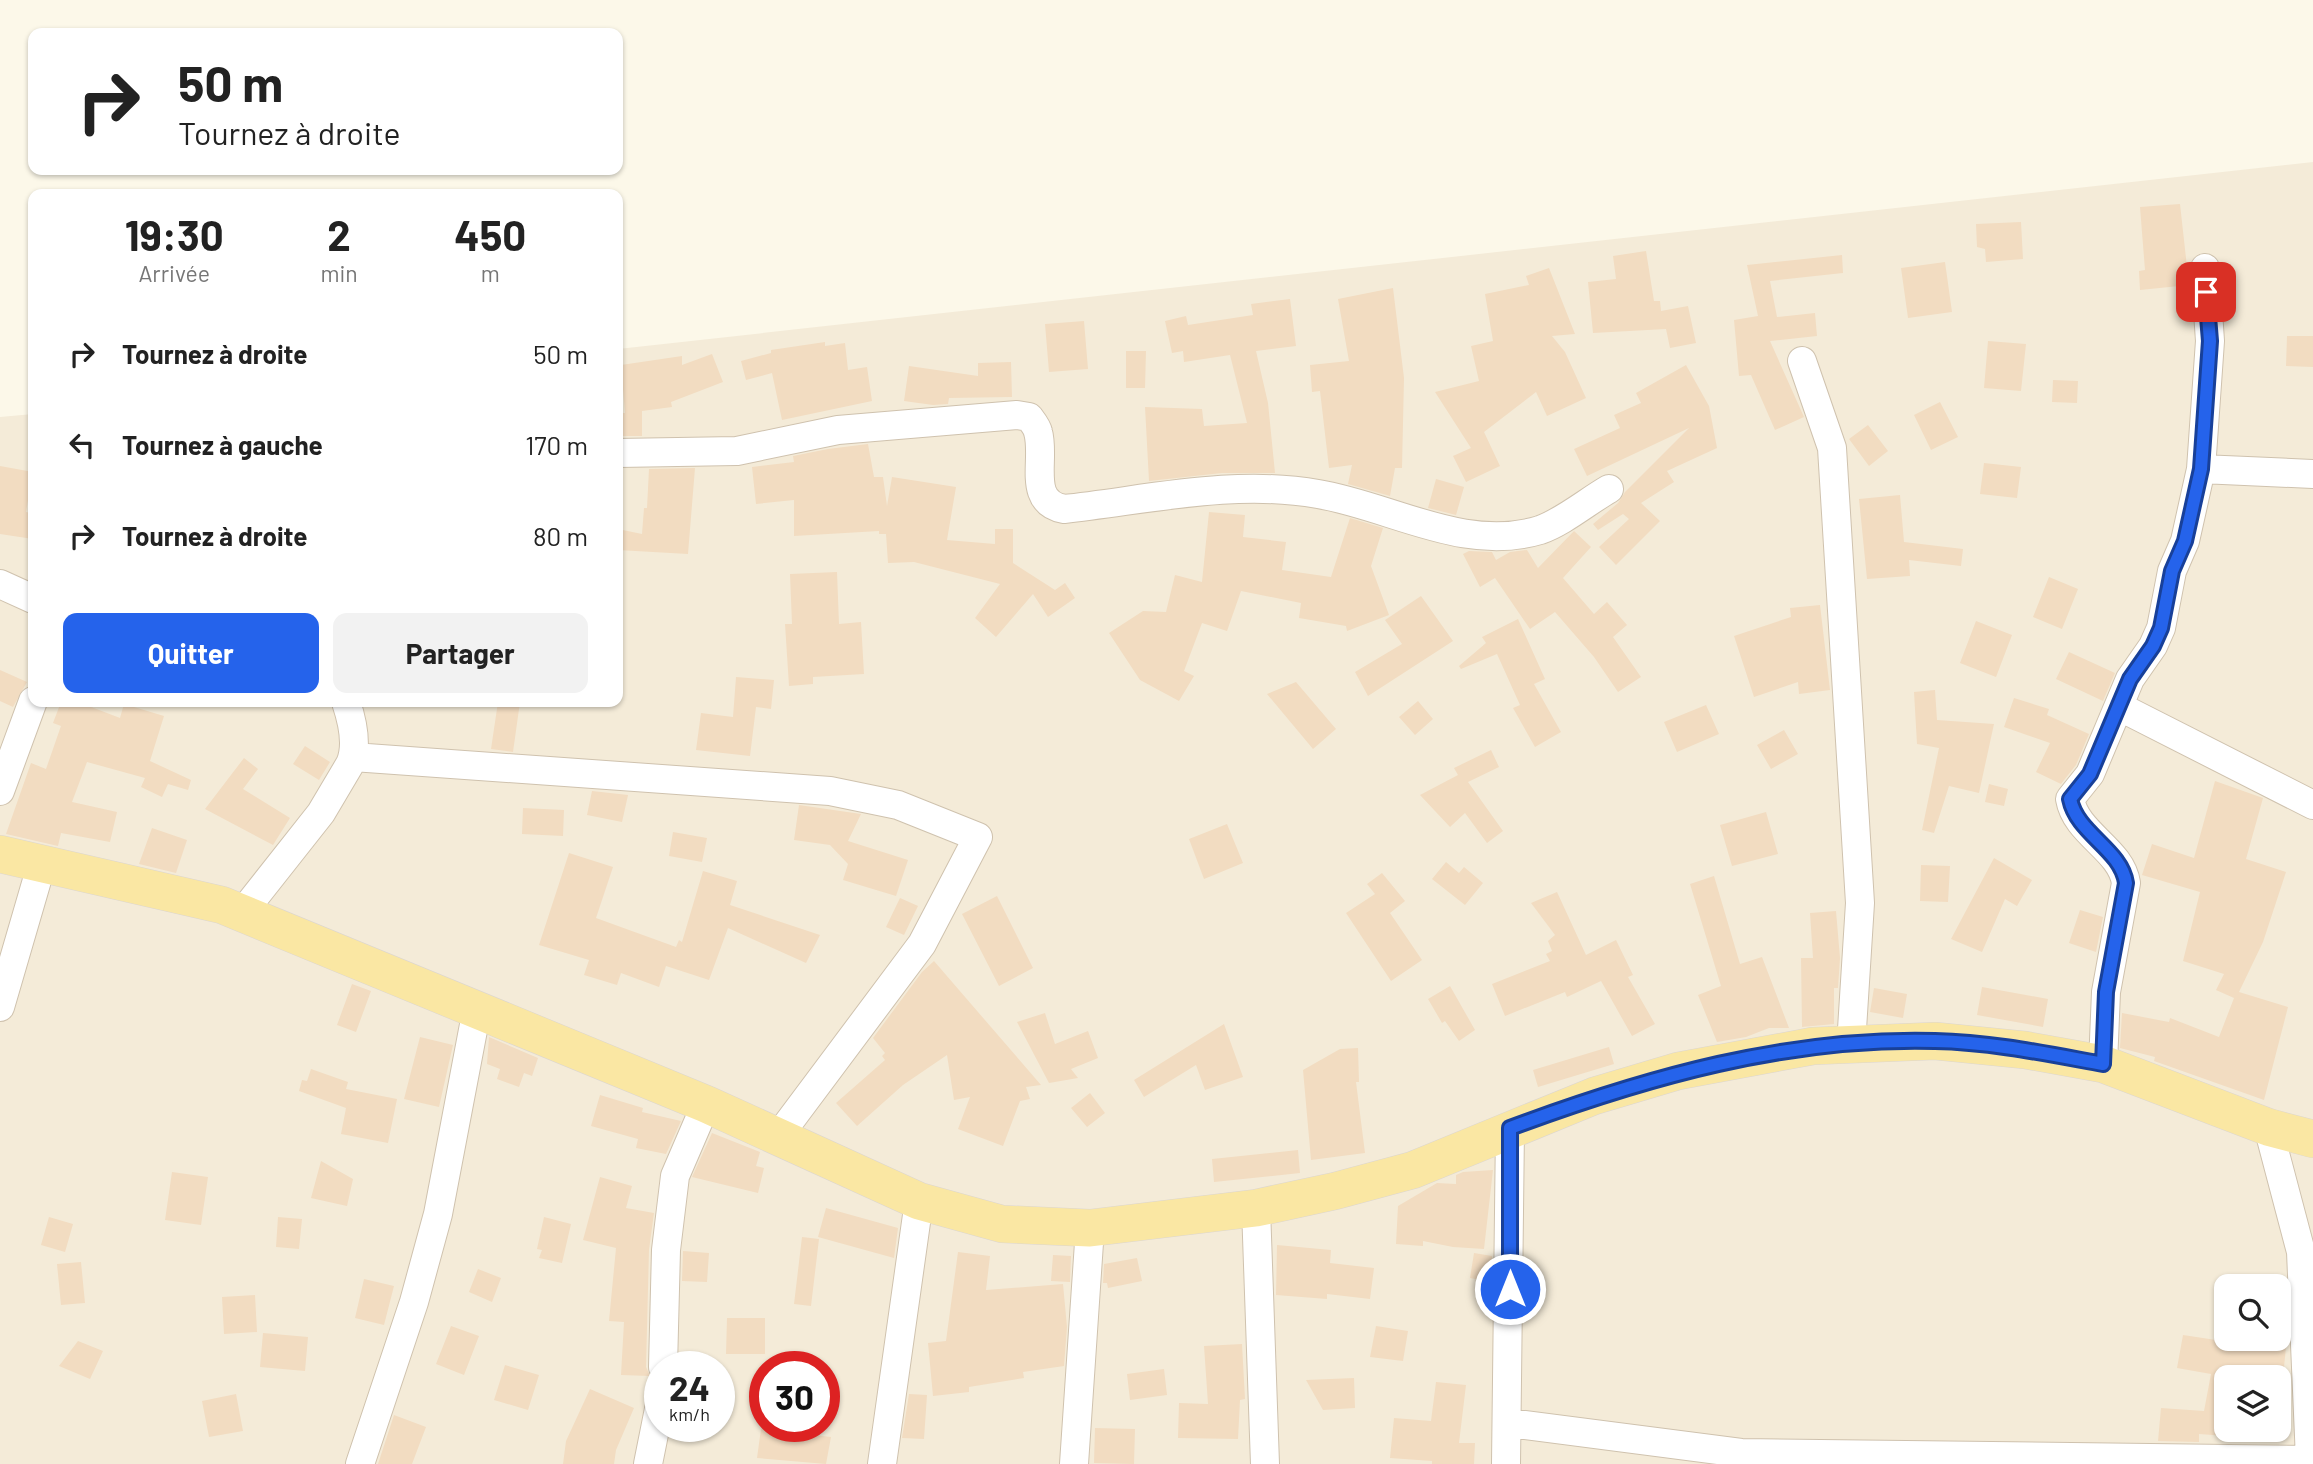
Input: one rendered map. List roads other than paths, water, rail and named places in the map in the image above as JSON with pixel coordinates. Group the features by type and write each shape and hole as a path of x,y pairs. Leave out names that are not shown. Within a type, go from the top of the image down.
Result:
{"main road":[{"path":"0,854 222,905 706,1104 919,1201 1002,1224 1090,1227 1256,1208 1335,1191 1413,1170 1510,1128 1594,1097 1678,1071 1813,1046 1935,1041 2025,1050 2103,1064 2268,1127 2313,1139"}],"street":[{"path":"2103,1064 2106,992 2126,883 2125,874 2077,819 2070,799 2090,774 2130,679 2153,646 2161,628 2172,571 2185,541 2201,469 2210,341 2205,268"},
{"path":"1802,361 1832,448 1860,903 1851,1045"},
{"path":"623,453 737,451 838,430 1017,415 1029,417 1038,431 1041,496 1050,507 1075,508 1231,488 1305,493 1460,533 1498,538 1542,529 1609,489"},
{"path":"2201,469 2313,474"},
{"path":"0,584 28,597"},
{"path":"0,790 31,707"},
{"path":"242,913 321,813 353,757 351,718 348,707"},
{"path":"2120,708 2313,805"},
{"path":"353,757 830,791 898,805 978,837 922,944 777,1138"},
{"path":"0,1007 42,863"},
{"path":"360,1464 414,1302 438,1214 477,1009"},
{"path":"663,1351 666,1250 675,1176 706,1104"},
{"path":"1509,1423 1740,1459 2311,1460 2301,1252 2268,1127"},
{"path":"1506,1464 1509,1423 1510,1128"},
{"path":"883,1464 919,1201"},
{"path":"1256,1208 1265,1464"},
{"path":"1074,1464 1090,1227"},
{"path":"648,1464 652,1442"}]}
